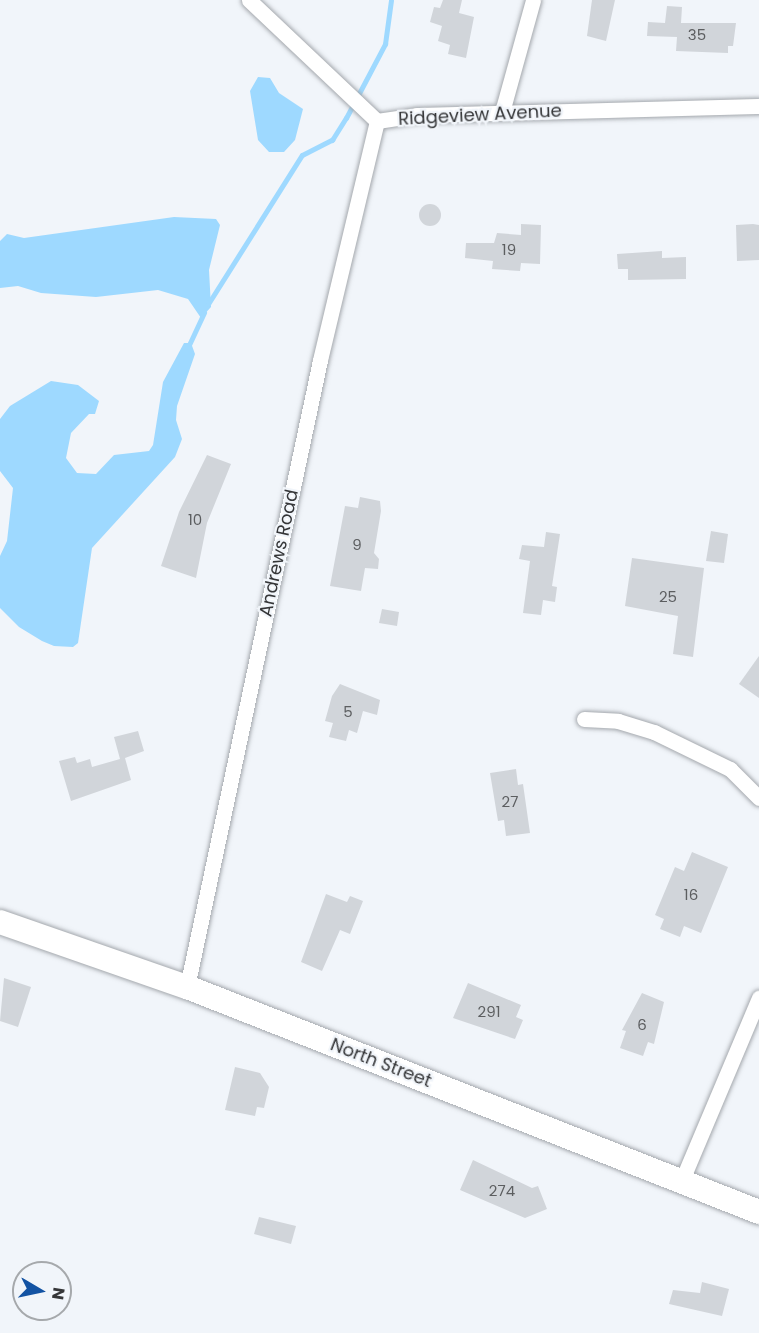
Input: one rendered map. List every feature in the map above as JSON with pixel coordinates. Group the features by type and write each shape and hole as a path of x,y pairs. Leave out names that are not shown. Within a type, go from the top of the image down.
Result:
{"main road":[{"name":"North Street","path":"0,922 187,987 759,1212"}],"street":[{"name":"Ridgeview Avenue","path":"249,0 377,121 502,112 759,106"},
{"path":"502,112 533,0"},
{"name":"Andrews Road","path":"187,987 320,360 377,121"},
{"path":"584,719 618,721 654,732 730,769 759,798"},
{"path":"682,1180 759,998"}],"water":[{"path":"258,77 270,78 279,93 303,109 295,140 284,152 269,152 258,140 250,91"},
{"path":"174,217 216,219 220,225 209,270 211,307 201,318 188,299 158,290 96,297 41,293 18,286 0,288 0,241 7,234 24,238"},
{"path":"184,343 191,343 195,354 177,406 176,420 182,439 175,457 92,548 78,643 73,647 54,646 42,641 19,627 0,608 0,556 7,541 13,488 0,471 0,419 10,406 51,381 78,385 99,401 95,414 89,414 71,433 66,458 77,473 96,474 114,455 149,451 153,445 163,382"}],"building":[{"path":"443,0 462,0 459,13 474,17 466,58 448,54 450,45 438,41 442,26 430,22 434,7 440,8"},
{"path":"592,0 615,0 606,41 587,36"},
{"path":"667,6 682,7 681,23 736,23 733,46 728,46 728,53 676,51 677,37 647,36 648,22 665,23"},
{"path":"430,204 440,211 441,215 434,225 430,226 420,219 419,215 426,205"},
{"path":"521,224 541,225 540,264 521,263 520,271 492,269 493,261 465,258 466,243 494,243 497,233 521,235"},
{"path":"736,225 759,225 759,260 737,261"},
{"path":"662,251 662,258 686,257 686,279 628,280 628,269 618,269 617,254"},
{"path":"207,455 231,464 207,523 196,578 161,566 179,512"},
{"path":"360,497 380,501 381,511 374,553 379,559 378,569 365,568 361,591 330,586 345,506 358,508"},
{"path":"711,531 728,534 724,563 706,561"},
{"path":"546,532 560,534 552,586 557,587 555,602 543,600 541,615 523,613 530,561 519,559 522,545 544,547"},
{"path":"632,558 704,568 693,657 673,654 678,616 625,606"},
{"path":"382,609 399,612 397,626 379,623"},
{"path":"759,656 759,698 739,684"},
{"path":"340,684 380,700 377,715 363,711 357,733 349,730 346,741 329,737 333,723 325,721 332,696"},
{"path":"138,731 144,751 125,758 131,780 71,801 59,761 75,757 77,763 90,759 92,767 120,759 114,737"},
{"path":"516,769 518,785 523,784 530,833 506,836 504,820 498,821 490,773"},
{"path":"692,852 728,867 701,933 684,926 680,937 660,929 664,919 655,915 675,867 684,871"},
{"path":"326,894 347,902 350,896 363,901 350,934 340,930 322,971 301,962"},
{"path":"4,978 31,987 18,1027 0,1021"},
{"path":"468,983 521,1005 516,1017 523,1020 515,1039 453,1018"},
{"path":"642,993 664,1002 654,1044 648,1042 643,1056 620,1048 626,1031 622,1030"},
{"path":"235,1067 260,1073 269,1087 264,1108 257,1107 255,1116 225,1110"},
{"path":"473,1160 532,1188 538,1186 547,1209 525,1218 460,1190"},
{"path":"259,1217 296,1226 291,1244 254,1234"},
{"path":"702,1282 729,1289 722,1316 669,1304 673,1290 700,1293"}],"waterway":[{"path":"208,304 302,155 332,140 346,118 385,44 391,0"},
{"path":"188,347 204,312"}]}
